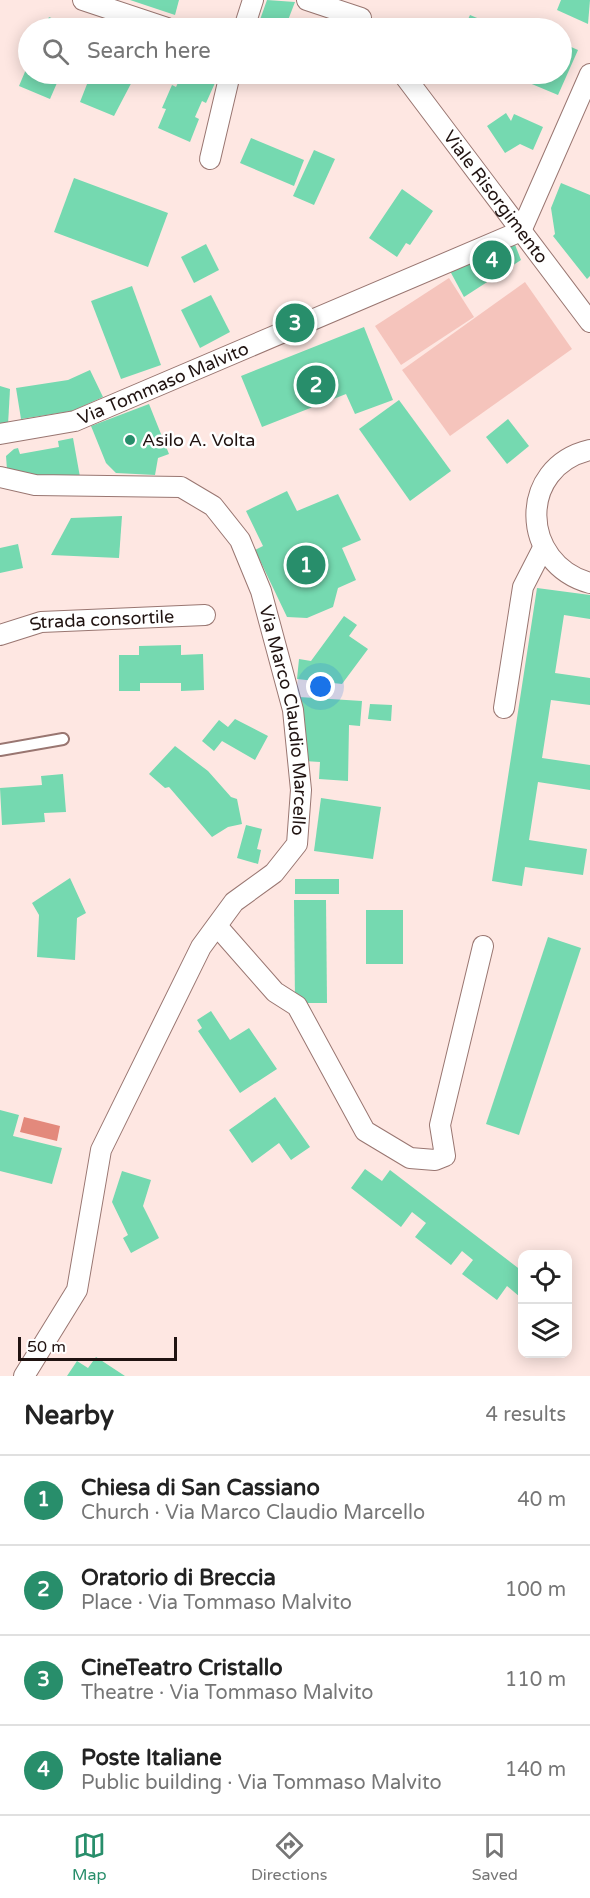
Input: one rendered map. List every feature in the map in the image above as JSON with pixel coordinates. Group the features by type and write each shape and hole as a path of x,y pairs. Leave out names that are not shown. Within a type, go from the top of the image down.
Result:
{"street":[{"path":"83,0 137,18"},
{"path":"247,18 253,0"},
{"path":"307,0 352,18"},
{"path":"349,0 362,18"},
{"path":"521,231 590,74"},
{"path":"210,159 228,84"},
{"name":"Viale Risorgimento","path":"411,84 590,322"},
{"name":"Via Tommaso Malvito","path":"0,434 75,421 521,231"},
{"path":"590,450 578,453 559,465 544,482 537,504 536,526 543,548 556,566 575,579 590,583"},
{"name":"Via Marco Claudio Marcello","path":"0,477 35,485 181,487 213,506 240,540 261,591 293,710 301,790 297,844 274,873 234,902 201,947 100,1150 77,1290 24,1376"},
{"path":"504,708 523,588 543,548"},
{"name":"Strada consortile","path":"0,634 41,622 205,615"},
{"path":"217,926 275,992 297,1006 365,1131 410,1158 435,1160 445,1156 440,1125 483,946"}],"lane":[{"path":"0,750 63,739"}],"shaded area":[{"path":"449,278 474,317 401,365 375,326"},
{"path":"525,282 572,349 450,436 402,370"},
{"path":"24,1117 60,1126 57,1141 20,1132"}],"building":[{"path":"130,0 179,0 175,15"},
{"path":"267,0 295,2 289,18 261,18"},
{"path":"561,0 590,0 588,24 557,10"},
{"path":"572,47 578,50 572,64"},
{"path":"20,84 57,84 50,99 19,86"},
{"path":"87,84 131,84 114,116 80,102"},
{"path":"177,84 215,84 206,103 202,101 195,117 199,119 190,142 158,128 166,109 162,108 172,85 176,87"},
{"path":"532,84 563,84 558,95"},
{"path":"506,113 511,121 514,114 543,127 533,150 520,144 505,153 487,126"},
{"path":"251,138 304,160 294,186 240,163"},
{"path":"314,150 335,159 314,205 293,196"},
{"path":"74,178 168,213 148,267 54,232"},
{"path":"561,183 590,195 590,276 587,279 553,236 555,234 551,208"},
{"path":"402,189 433,211 410,245 406,243 397,257 369,238"},
{"path":"514,242 521,260 464,297 450,271"},
{"path":"206,244 219,270 194,283 181,257"},
{"path":"132,286 161,365 121,379 91,301"},
{"path":"211,295 230,332 200,348 181,310"},
{"path":"364,327 393,400 355,414 346,394 262,427 241,376"},
{"path":"90,370 103,397 72,411 21,419 16,388 68,380"},
{"path":"0,386 10,389 8,425 0,426"},
{"path":"399,400 451,471 410,501 359,429"},
{"name":"Asilo A. Volta","path":"149,404 169,454 158,458 155,475 116,473 106,463 91,426"},
{"path":"508,419 529,446 507,464 486,437"},
{"path":"73,438 80,477 24,477 7,470 6,456 14,449 18,448 20,454 59,447 58,441"},
{"path":"287,491 297,511 338,494 361,540 342,548 356,580 338,588 333,607 307,618 287,617 255,550 263,546 246,511"},
{"path":"122,516 119,558 51,555 71,518"},
{"path":"18,544 23,568 0,573 0,548"},
{"path":"537,588 590,595 590,619 564,615 555,673 590,678 590,705 551,700 542,758 590,765 590,790 538,782 529,840 587,849 583,875 525,867 522,886 492,881"},
{"path":"344,616 357,625 349,636 368,649 342,684 297,679 299,659 311,661"},
{"path":"181,645 181,655 203,654 204,690 181,691 181,683 140,683 140,691 119,691 119,655 139,655 139,646"},
{"path":"299,697 362,701 360,726 349,725 348,781 319,779 320,762 304,761"},
{"path":"370,704 392,705 391,721 368,719"},
{"path":"235,719 268,736 255,760 222,741 214,751 202,741 219,720 228,727"},
{"path":"175,746 208,771 231,797 237,799 242,824 228,827 212,837 169,787 165,788 149,774"},
{"path":"63,774 66,812 44,813 45,822 2,825 0,788 42,785 41,776"},
{"path":"321,798 381,807 373,859 314,851"},
{"path":"246,825 262,829 257,849 261,850 258,864 237,858"},
{"path":"70,878 86,913 77,918 75,960 37,957 39,915 32,903"},
{"path":"295,879 339,879 339,894 295,894"},
{"path":"294,900 326,900 327,1003 295,1003"},
{"path":"366,910 403,910 403,964 366,964"},
{"path":"548,937 581,948 519,1135 486,1124"},
{"path":"211,1011 230,1040 249,1028 277,1069 240,1093 198,1031 202,1028 197,1020"},
{"path":"275,1097 310,1147 291,1160 279,1143 252,1163 229,1130"},
{"path":"0,1110 19,1115 13,1136 62,1148 52,1184 0,1171"},
{"path":"365,1169 382,1181 390,1170 518,1268 518,1295 507,1286 497,1300 462,1274 473,1260 462,1251 451,1265 415,1237 426,1223 412,1212 401,1227 351,1188"},
{"path":"122,1171 151,1180 143,1206 159,1238 131,1253 123,1238 128,1235 112,1202"},
{"path":"96,1357 125,1376 67,1376 77,1361 88,1368"}],"place":[{"name":"Poste Italiane","path":"492,260"},
{"name":"CineTeatro Cristallo","path":"295,323"},
{"name":"Oratorio di Breccia","path":"316,385"},
{"name":"Asilo A. Volta","path":"130,440"},
{"name":"Chiesa di San Cassiano","path":"306,565"}]}
